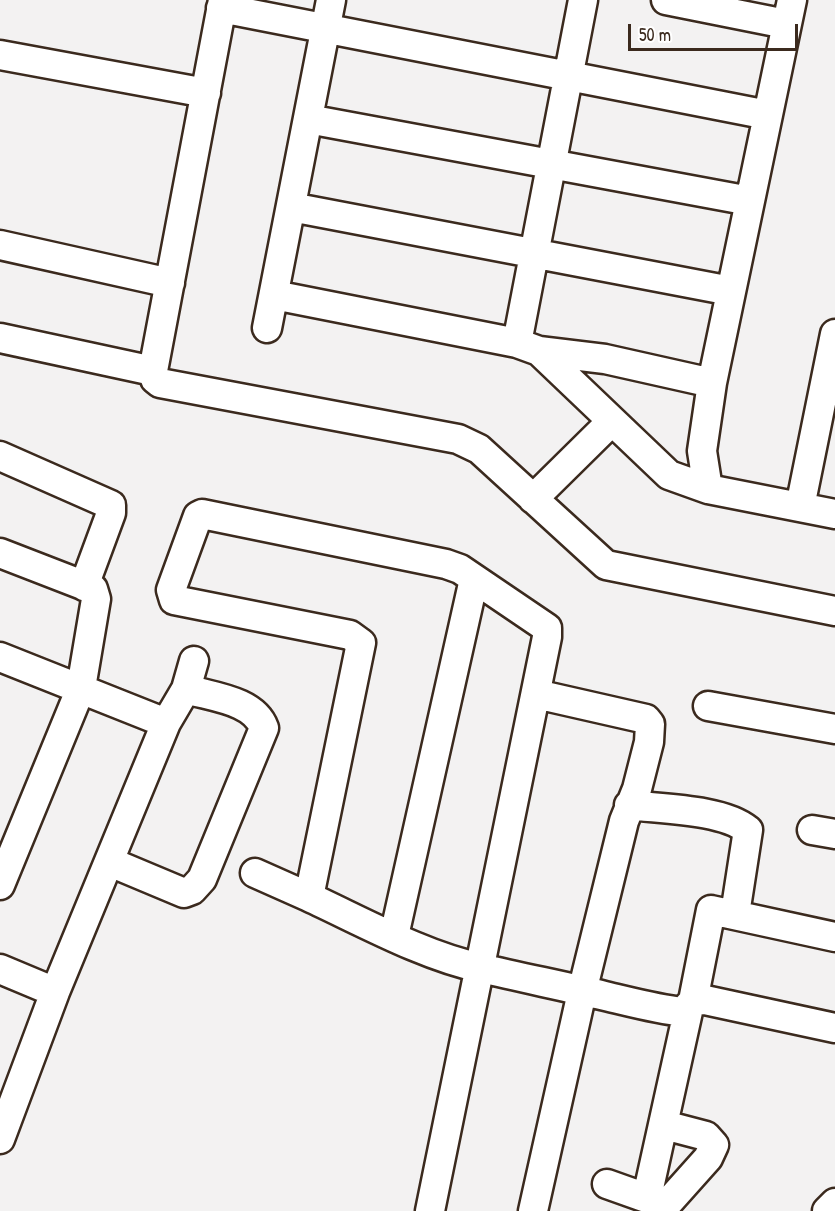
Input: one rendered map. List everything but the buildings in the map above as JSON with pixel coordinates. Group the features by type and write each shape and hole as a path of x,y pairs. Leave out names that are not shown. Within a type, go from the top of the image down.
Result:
{"street":[{"path":"267,328 331,0"},
{"path":"528,347 535,253 583,0"},
{"path":"666,0 789,12 711,383 702,451 708,489"},
{"path":"768,115 325,28 222,4 153,371 155,379 160,383 458,439 479,449 606,565 835,611"},
{"path":"0,55 206,93"},
{"path":"308,119 750,201"},
{"path":"291,207 731,291"},
{"path":"0,245 170,283"},
{"path":"274,295 711,383"},
{"path":"0,338 153,371"},
{"path":"528,347 669,475 708,489 835,514"},
{"path":"800,507 834,352"},
{"path":"533,499 611,422"},
{"path":"0,456 111,505 111,513 84,586"},
{"path":"309,897 362,643 350,635 174,600 171,590 195,520 202,514 460,568 547,628 536,694 430,1211"},
{"path":"0,553 93,589 96,598 81,688 0,885"},
{"path":"394,936 474,579"},
{"path":"1,660 81,688 166,723"},
{"path":"0,1139 55,992 166,723 186,689 194,661"},
{"path":"110,861 184,893 192,890 202,879 264,728 260,717 250,708 186,689"},
{"path":"533,1211 582,992 629,805 637,789 649,742 650,724 646,719 536,694"},
{"path":"708,706 835,729"},
{"path":"629,805 717,816 748,830 735,914"},
{"path":"255,873 394,936 466,965 667,1010 683,1012 691,1004 705,1000 835,1028"},
{"path":"665,1204 664,1125 711,910 835,937"},
{"path":"0,969 55,992"},
{"path":"664,1125 706,1136 714,1145 708,1158 665,1204"},
{"path":"607,1184 665,1204"},
{"path":"827,1211 835,1203"}]}
